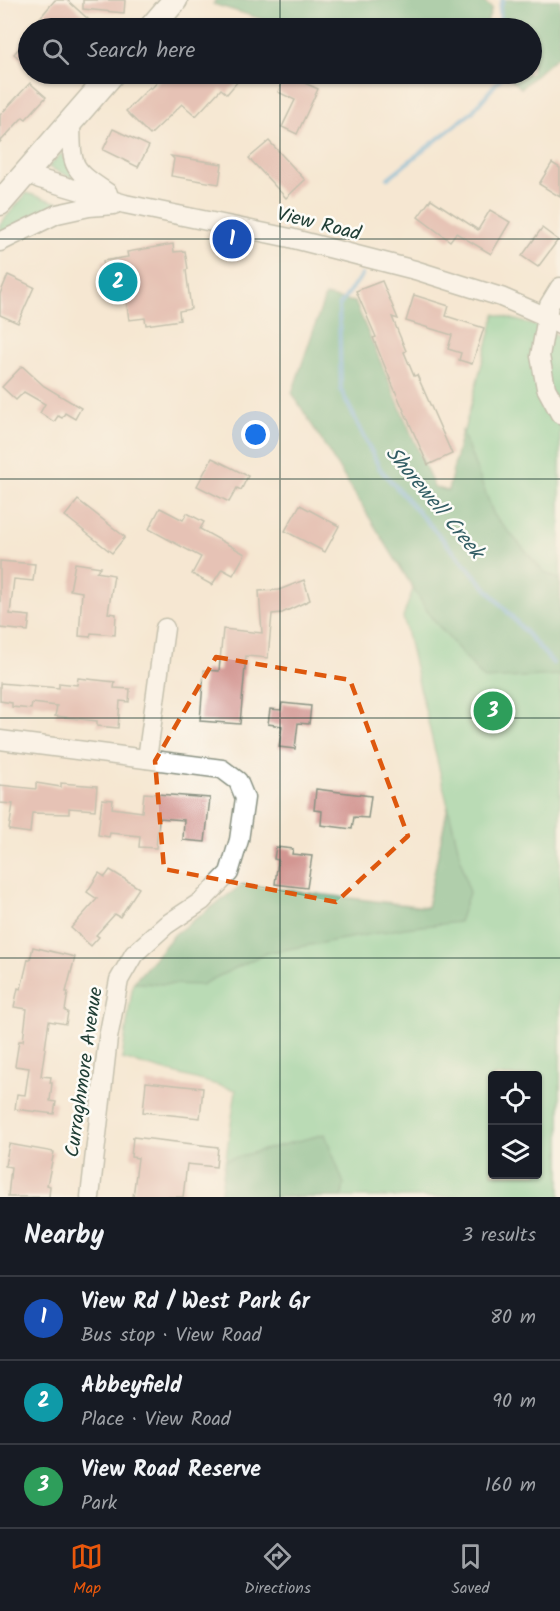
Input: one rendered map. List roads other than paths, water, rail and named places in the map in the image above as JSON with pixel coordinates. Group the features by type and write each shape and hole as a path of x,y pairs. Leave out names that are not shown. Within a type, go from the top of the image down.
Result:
{"main road":[{"path":"160,18 175,0"},
{"path":"0,203 103,84"}],"street":[{"path":"70,123 74,165 88,180 125,204"},
{"name":"View Road","path":"27,173 125,204 290,238 415,270 501,297 554,321"},
{"path":"0,242 57,214 89,207 125,204"},
{"path":"560,287 549,305 554,321 540,356 546,388 560,414"},
{"path":"147,759 165,628"},
{"name":"Curraghmore Avenue","path":"0,740 222,769 238,781 245,798 239,840 230,873 202,901 166,925 134,954 119,980 108,1038 90,1197"}],"waterway":[{"name":"Shorewell Creek","path":"501,18 500,7 503,0"},
{"name":"Shorewell Creek","path":"388,178 472,112 496,84"},
{"name":"Shorewell Creek","path":"362,275 339,306 341,390 380,469 553,663"}],"place":[{"name":"View Rd / West Park Gr","path":"232,239"},
{"name":"Abbeyfield","path":"118,282"},
{"name":"View Road Reserve","path":"493,711"}]}
